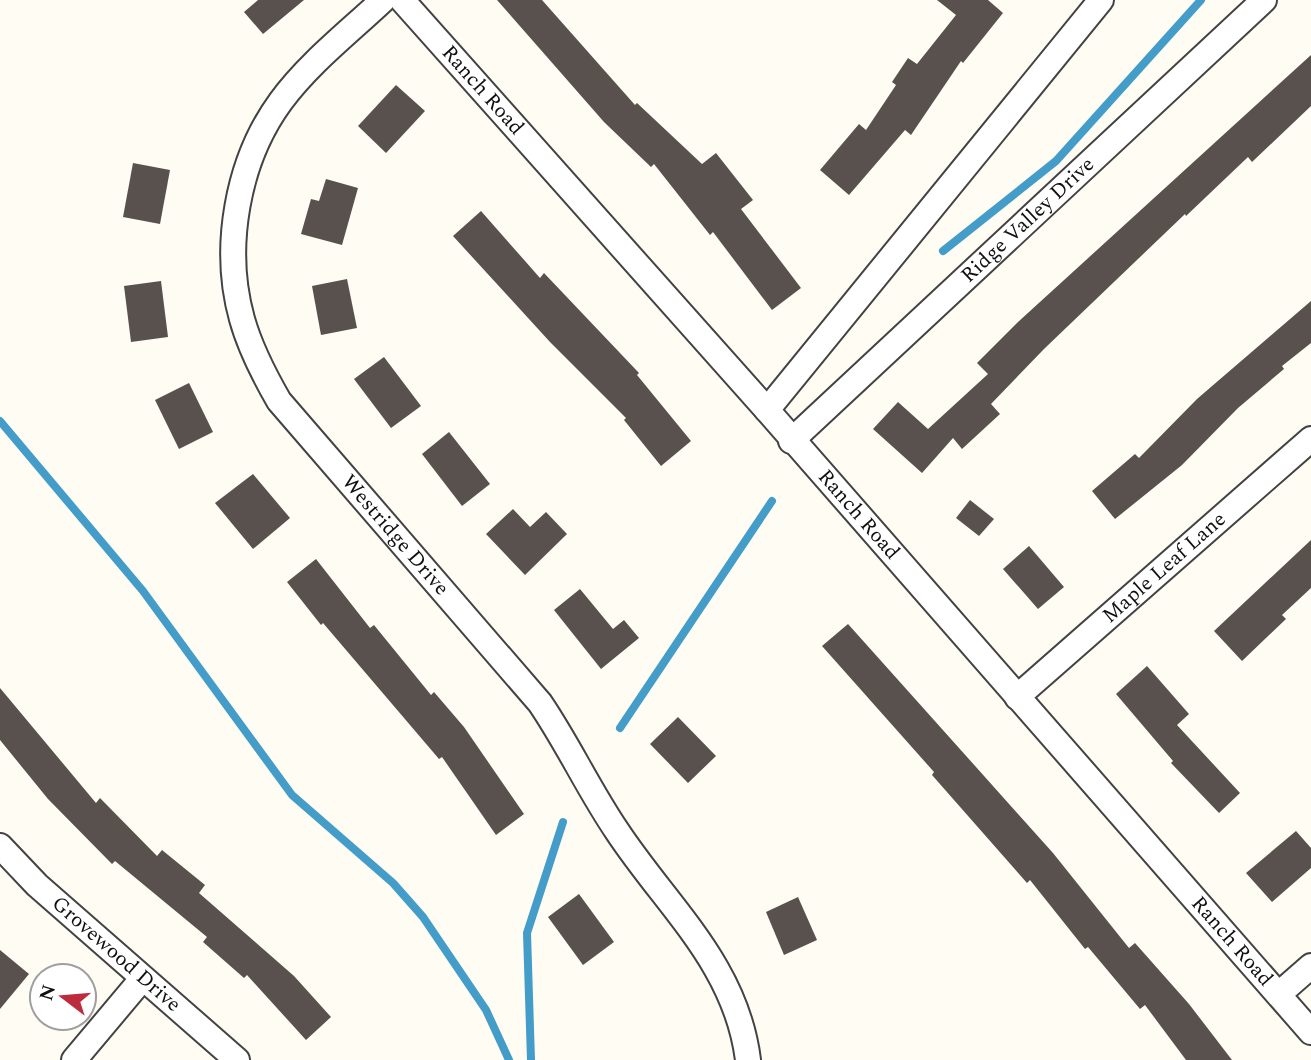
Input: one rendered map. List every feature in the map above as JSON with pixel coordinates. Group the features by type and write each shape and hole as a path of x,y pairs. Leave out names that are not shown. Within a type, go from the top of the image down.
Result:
{"street":[{"name":"Westridge Drive","path":"383,0 293,86 258,141 243,181 236,219 235,288 242,320 261,370 279,401 540,703 572,751 615,828 705,946 725,982 741,1025 748,1060"},
{"name":"Ranch Road","path":"402,0 767,410 791,441 1311,1032"},
{"path":"767,410 1101,0"},
{"name":"Ridge Valley Drive","path":"791,441 1264,0"},
{"name":"Maple Leaf Lane","path":"1017,697 1311,439"},
{"name":"Grovewood Drive","path":"0,846 37,885 237,1060"},
{"path":"1279,994 1311,966"},
{"path":"74,1060 142,979"}],"building":[{"path":"258,0 304,0 263,34 244,12"},
{"path":"497,0 542,0 635,105 637,103 702,164 716,153 753,200 741,209 801,288 772,310 713,232 710,235 654,164 651,167 604,122"},
{"path":"937,0 988,0 1003,13 963,63 961,61 911,135 905,130 849,195 820,170 859,124 866,130 896,85 892,82 908,58 917,64 956,15"},
{"path":"1311,55 1311,106 1252,162 1248,157 1186,216 1185,214 1044,349 991,404 1000,414 962,449 953,438 922,473 873,429 898,402 928,429 988,374 977,363 1018,322"},
{"path":"396,85 425,111 386,153 358,126"},
{"path":"133,163 170,170 160,224 123,217"},
{"path":"326,179 358,188 342,245 301,234 311,199 319,201"},
{"path":"481,211 540,278 544,273 639,373 637,375 691,441 661,466 624,420 626,418 550,342 453,236"},
{"path":"347,279 357,328 321,335 312,286"},
{"path":"161,281 168,337 131,342 124,286"},
{"path":"1311,301 1311,343 1282,366 1284,369 1238,408 1182,465 1115,519 1092,491 1135,454 1139,458 1197,399"},
{"path":"384,357 421,406 391,428 354,379"},
{"path":"189,383 213,432 179,449 155,400"},
{"path":"449,432 490,484 462,506 422,454"},
{"path":"253,474 290,518 253,549 215,503"},
{"path":"970,500 994,519 979,536 956,518"},
{"path":"513,509 530,527 546,512 567,534 525,575 486,534"},
{"path":"1311,540 1311,588 1282,615 1286,619 1242,661 1214,631"},
{"path":"1029,546 1064,587 1038,609 1003,569"},
{"path":"316,559 370,628 374,625 431,695 434,692 464,727 524,814 496,835 442,757 439,759 323,623 321,625 287,582"},
{"path":"580,589 613,629 624,620 639,638 601,669 554,610"},
{"path":"848,624 1053,853 1129,948 1135,943 1189,1004 1232,1060 1186,1060 1145,1005 1140,1009 1088,947 1085,949 1030,880 1027,883 932,775 934,772 822,646"},
{"path":"1147,666 1189,714 1177,725 1240,793 1219,813 1171,763 1173,761 1116,694"},
{"path":"0,688 96,803 100,798 157,856 162,850 205,885 199,893 294,976 331,1017 306,1040 247,975 244,978 203,942 207,937 115,861 112,864 48,799 0,740"},
{"path":"678,717 716,756 688,783 650,744"},
{"path":"1296,831 1311,848 1311,868 1272,902 1246,873"},
{"path":"579,894 614,942 583,965 548,917"},
{"path":"798,897 817,940 784,955 766,912"},
{"path":"0,950 28,975 0,1009"}],"waterway":[{"path":"943,251 1056,161 1201,0"},
{"path":"0,421 143,591 292,795 393,883 423,917 486,1010 509,1060"},
{"path":"620,728 772,501"},
{"path":"531,1060 527,933 563,822"}]}
